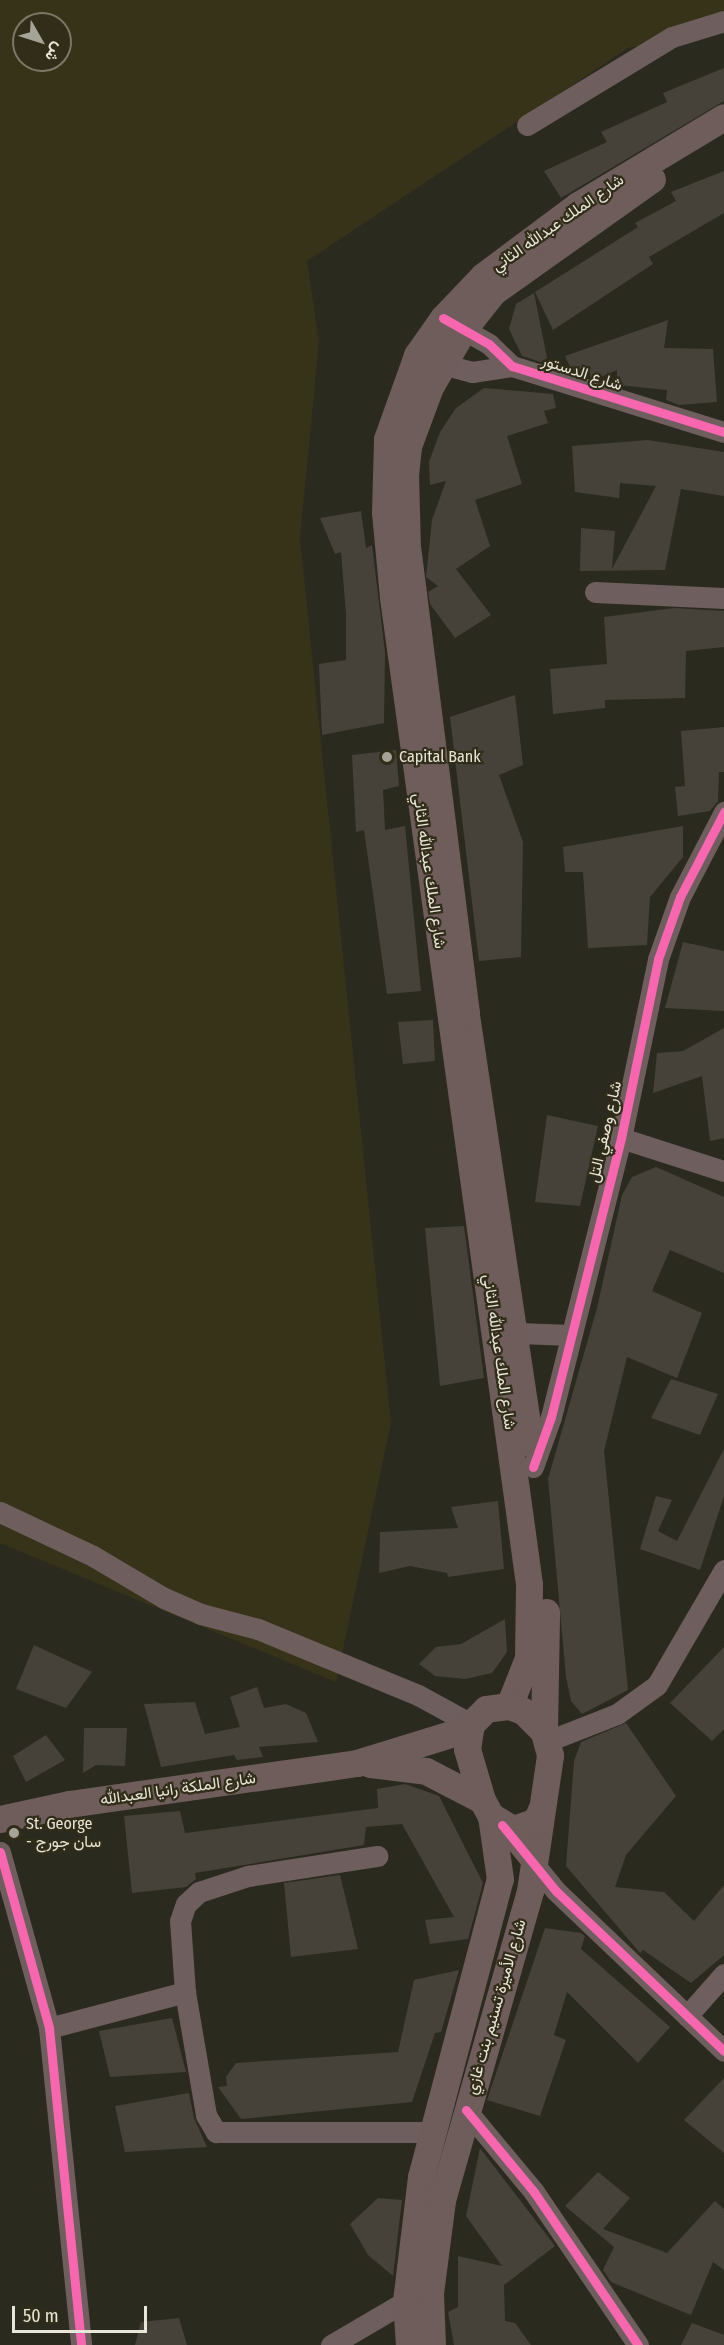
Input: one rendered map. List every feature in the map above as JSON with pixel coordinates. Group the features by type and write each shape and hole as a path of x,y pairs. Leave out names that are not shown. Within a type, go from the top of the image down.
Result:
{"main road":[{"name":"شارع الملك عبدالله الثاني","path":"509,1706 528,1658 529,1584 420,813 385,512 387,439 429,360 483,276 569,211 724,117"},
{"name":"شارع الملك عبدالله الثاني","path":"453,324 503,285 724,134"},
{"name":"شارع الملك عبدالله الثاني","path":"429,360 408,446 407,549 466,1013 518,1333 548,1630 546,1737"},
{"path":"509,1706 536,1720 546,1737 541,1809 525,1828 492,1814 470,1767 470,1726 486,1709 509,1706"},
{"name":"شارع الملكة رانيا العبدالله","path":"0,1819 69,1804 357,1762 470,1726"},
{"name":"شارع الملكة رانيا العبدالله","path":"357,1762 426,1771 492,1814"},
{"name":"شارع الأميرة تسنيم بنت غازي","path":"432,2345 430,2293 442,2200 535,1868 541,1809"},
{"name":"شارع الأميرة تسنيم بنت غازي","path":"409,2345 406,2301 421,2177 497,1900 500,1857 492,1814"}],"street":[{"path":"527,125 672,37 724,21"},
{"name":"شارع الدستور","path":"453,324 489,344 512,366"},
{"name":"شارع الدستور","path":"429,360 472,372 512,366 724,432"},
{"path":"595,592 724,598"},
{"name":"شارع وصفي التل","path":"533,1467 551,1417 621,1138 658,959 680,897 722,821"},
{"path":"621,1138 724,1171"},
{"path":"518,1333 571,1335"},
{"path":"0,1512 93,1557 164,1598 201,1614 258,1629 418,1695 470,1726"},
{"path":"546,1737 617,1714 657,1685 724,1570"},
{"path":"492,1814 535,1868 724,2051"},
{"path":"0,1852 49,2028 81,2345"},
{"path":"377,1856 249,1876 198,1892 186,1904 180,1921 185,1992 206,2115 216,2132 432,2132"},
{"path":"687,2016 724,1974"},
{"path":"49,2028 185,1992"},
{"path":"466,2110 534,2192 638,2345"},
{"path":"331,2345 406,2301"}],"shaded area":[{"path":"0,0 724,0 724,29 628,48 307,261 319,342 300,538 391,1423 336,1682 0,1543"}],"building":[{"path":"724,68 724,101 561,198 544,171 607,142 601,132 667,102 663,93"},
{"path":"724,171 724,213 649,257 653,264 553,330 535,292 638,227 635,223 676,201 671,192"},
{"path":"534,293 547,358 541,362 522,356 509,329 516,304"},
{"path":"668,320 664,348 713,349 717,402 679,405 666,400 667,390 617,385 617,370 596,379 590,377 590,366 572,371 565,356"},
{"path":"484,388 553,394 556,408 544,411 548,423 507,436 522,484 475,500 490,546 456,569 491,615 455,638 430,604 428,592 438,586 426,577 432,520 446,481 430,485 429,462 440,432 456,408"},
{"path":"648,440 724,452 724,496 681,489 665,570 580,571 581,528 615,531 612,569 656,486 620,483 619,498 575,492 572,446"},
{"path":"361,511 366,548 372,545 385,652 384,723 322,735 319,664 346,660 346,614 341,552 335,554 320,518"},
{"path":"674,608 724,611 724,647 686,651 685,698 605,700 605,708 553,714 550,669 607,664 604,617"},
{"path":"515,695 523,765 499,775 523,842 521,957 479,961 450,717"},
{"path":"724,727 724,772 719,772 718,801 710,811 678,816 675,787 685,786 681,731"},
{"path":"396,750 399,786 383,790 385,830 405,826 421,991 387,994 364,830 356,832 352,755"},
{"path":"683,826 683,857 650,897 647,945 588,948 583,872 565,872 563,847"},
{"path":"683,942 724,951 724,1011 665,1008"},
{"path":"433,1020 435,1061 403,1064 398,1022"},
{"path":"724,1028 724,1138 710,1141 702,1076 653,1093 657,1053 683,1051"},
{"path":"547,1115 598,1126 580,1206 535,1202"},
{"path":"656,1167 724,1197 724,1273 670,1250 652,1291 702,1313 677,1378 627,1357 604,1451 628,1690 582,1714 571,1701 566,1677 548,1479 597,1308 622,1195 632,1177"},
{"path":"464,1226 484,1378 440,1386 425,1228"},
{"path":"671,1379 718,1394 700,1435 651,1418"},
{"path":"724,1449 724,1496 700,1570 640,1549 656,1496 672,1500 658,1531 677,1541"},
{"path":"498,1501 504,1569 448,1577 447,1573 410,1566 379,1573 380,1532 458,1528 451,1507"},
{"path":"505,1619 507,1652 492,1673 465,1679 435,1676 419,1664 436,1647 461,1644"},
{"path":"34,1645 92,1672 66,1708 16,1689"},
{"path":"724,1647 724,1729 712,1741 670,1703"},
{"path":"257,1687 264,1708 286,1704 306,1713 318,1742 259,1747 263,1757 237,1760 234,1755 161,1767 144,1704 195,1702 205,1734 240,1727 230,1697"},
{"path":"626,1723 676,1796 626,1855 615,1887 664,1892 694,1921 724,1885 724,1955 691,1983 643,1950 640,1953 566,1866 574,1761 581,1742"},
{"path":"84,1728 127,1728 125,1766 96,1765 83,1773"},
{"path":"46,1735 65,1760 26,1782 13,1756"},
{"path":"405,1784 439,1796 483,1883 468,1939 430,1944 425,1920 454,1917 402,1824 366,1827 364,1845 195,1873 196,1879 186,1887 132,1893 124,1816 180,1811 185,1833 378,1808 377,1789"},
{"path":"340,1875 358,1949 291,1957 284,1883"},
{"path":"545,1928 581,1933 585,1936 581,1949 670,2027 638,2063 567,1992 554,2035 566,2040 540,2116 487,2100"},
{"path":"459,1970 441,2032 435,2033 412,2102 241,2119 218,2087 227,2086 226,2077 236,2063 398,2052 414,1980"},
{"path":"172,2018 186,2072 110,2077 99,2031"},
{"path":"724,2078 724,2153 684,2120"},
{"path":"189,2093 194,2118 207,2147 125,2152 115,2106"},
{"path":"480,2148 555,2246 504,2285 505,2321 515,2323 531,2345 454,2345 448,2312 458,2307 458,2256 502,2266 466,2216"},
{"path":"598,2172 630,2198 603,2229 667,2253 715,2201 724,2209 724,2270 713,2262 691,2315 611,2282 603,2270 614,2247 565,2206"},
{"path":"378,2198 402,2200 393,2276 368,2255 350,2224"},
{"path":"179,2318 187,2345 135,2345 141,2322"},
{"path":"692,2323 724,2335 724,2345 681,2345"}],"cycle path":[{"path":"443,318 489,344 512,366 724,432"},
{"path":"533,1467 551,1417 621,1138 658,959 680,897 724,812"},
{"path":"502,1825 556,1891 724,2051"},
{"path":"0,1852 49,2028 81,2345"},
{"path":"466,2110 534,2192 638,2345"}],"place":[{"name":"Capital Bank","path":"387,757"},
{"name":"St. George - سان جورج","path":"14,1833"}]}
